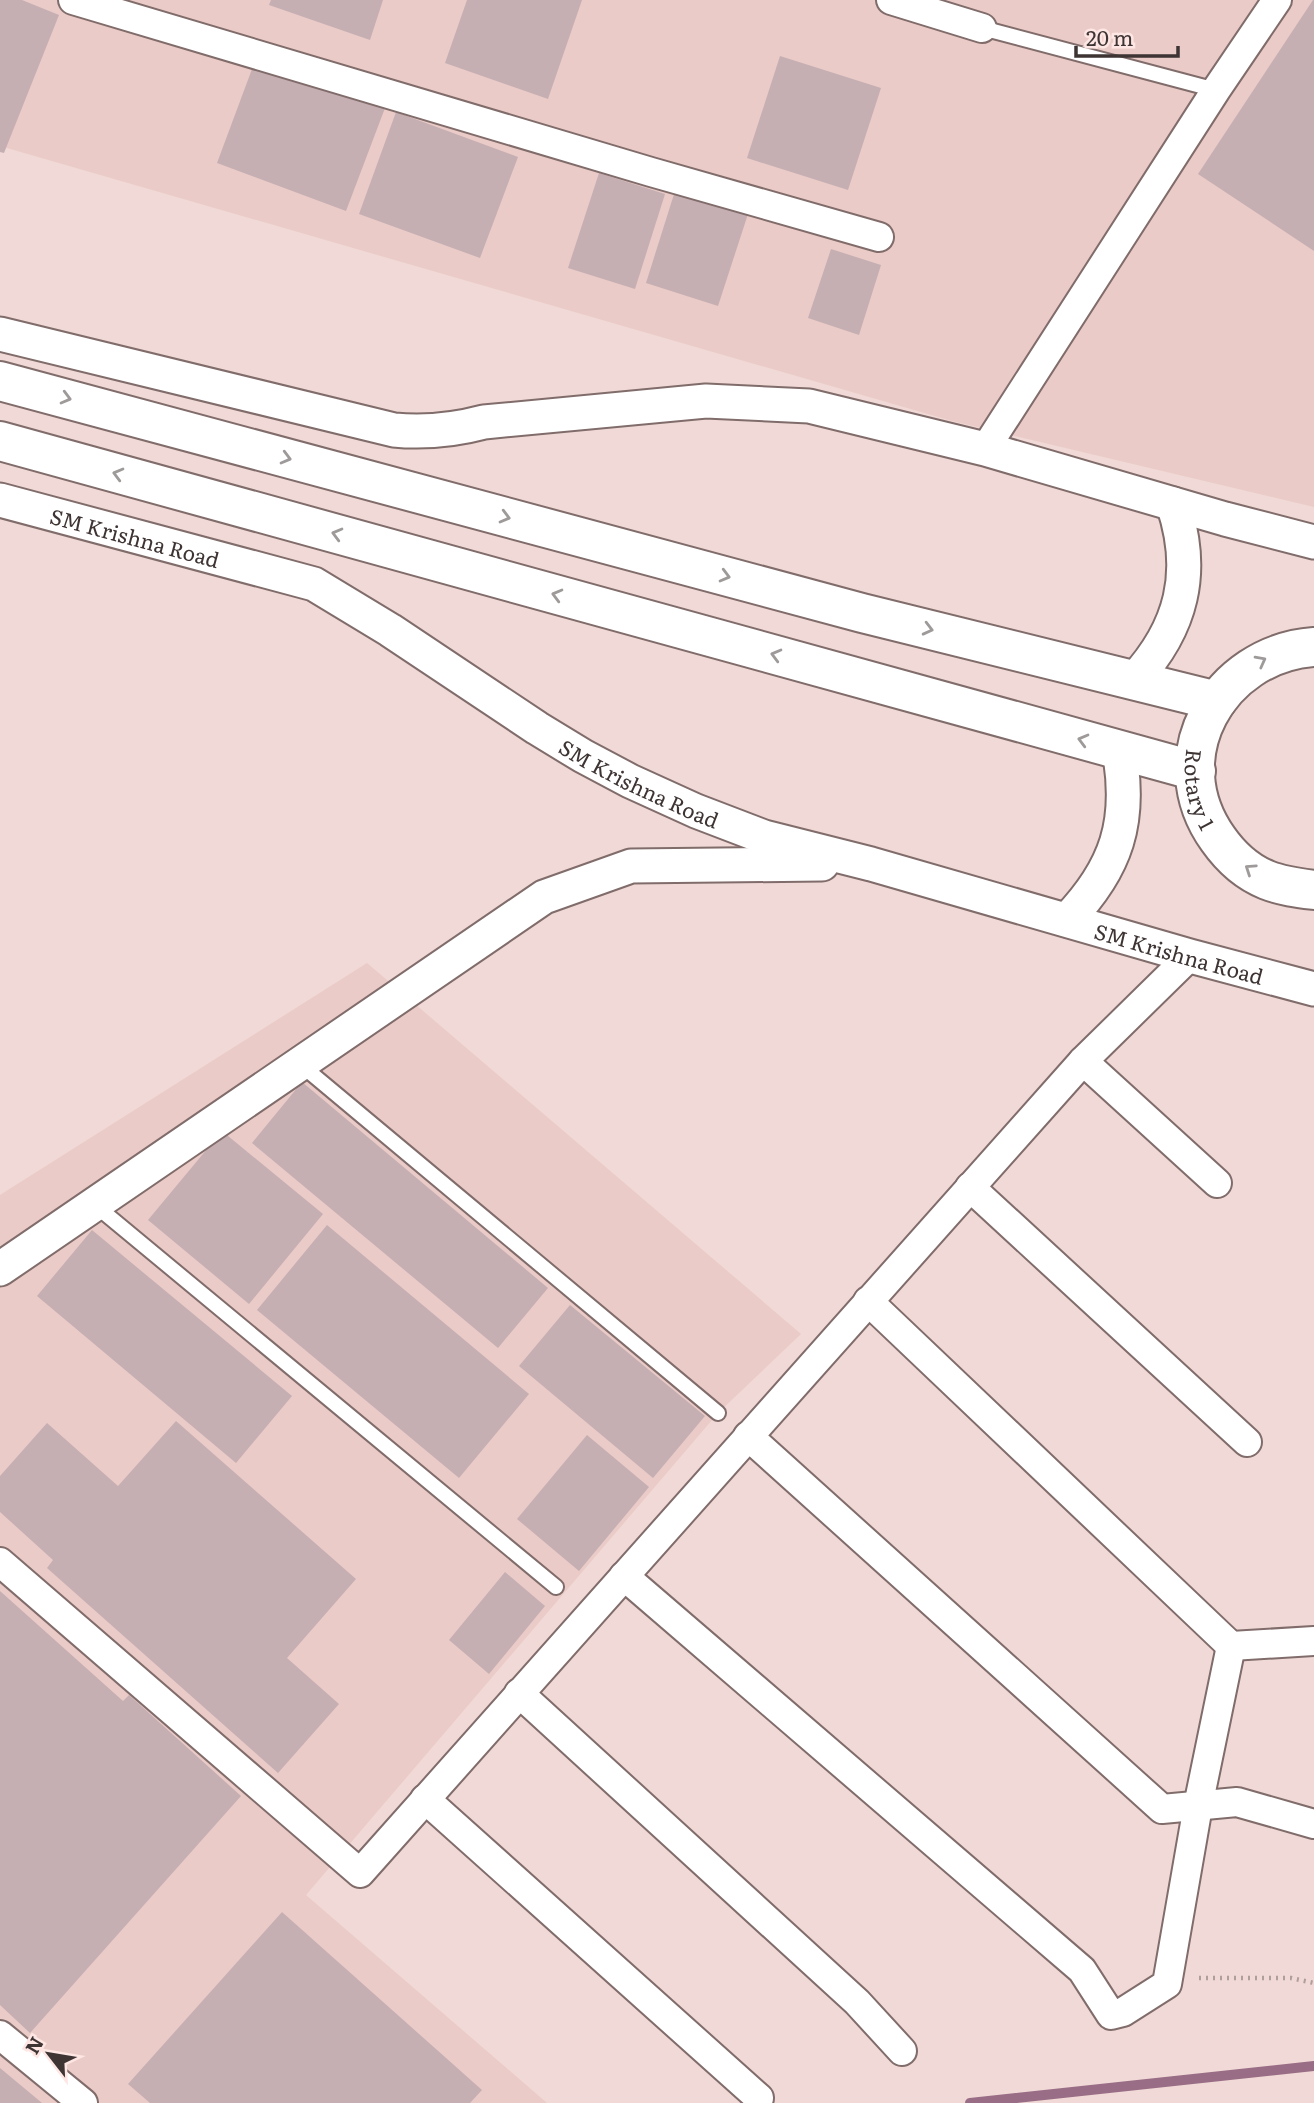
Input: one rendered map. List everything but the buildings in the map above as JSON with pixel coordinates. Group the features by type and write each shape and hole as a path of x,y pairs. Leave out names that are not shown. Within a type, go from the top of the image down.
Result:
{"highway":[{"path":"0,380 862,613 1217,701"},
{"path":"0,441 1196,771"},
{"name":"Rotary 1","path":"1314,647 1295,648 1270,656 1247,669 1227,687 1212,708 1201,733 1196,757 1201,807 1211,829 1226,850 1244,867 1266,879 1289,887 1314,890"}],"street":[{"path":"73,0 879,237"},
{"path":"891,0 982,28"},
{"path":"985,449 1277,0"},
{"path":"0,334 394,430 438,431 484,422 706,401 809,406 985,449 1314,542"},
{"name":"SM Krishna Road","path":"0,500 314,584 390,630 583,756 696,811 765,837 871,864 1314,989"},
{"path":"1134,680 1164,642 1181,597 1185,574 1184,550 1181,527 1173,504"},
{"path":"1067,920 1087,900 1103,876 1114,850 1121,826 1124,800 1124,775 1119,750"},
{"path":"0,1269 544,897 631,866 871,864"},
{"path":"0,1562 360,1873 1083,1061 1190,956"},
{"path":"1083,1061 1217,1183"},
{"path":"970,1187 1247,1442"},
{"path":"868,1301 1231,1646 1314,1641"},
{"path":"748,1436 1162,1808 1237,1802 1314,1824"},
{"path":"624,1576 1082,1970 1111,2015 1123,2012 1167,1984 1198,1806 1231,1646"},
{"path":"519,1693 857,2002 902,2051"},
{"path":"425,1799 759,2098"},
{"path":"0,2035 83,2103"}],"lane":[{"path":"982,28 1216,90"},
{"path":"300,1063 718,1413"},
{"path":"94,1205 556,1587"}],"path":[{"path":"1167,1984 1204,1977 1291,1978 1314,1983"}],"shaded area":[{"path":"0,0 1314,0 1314,507 952,421 0,146"},
{"path":"367,963 801,1334 718,1413 306,1895 547,2103 0,2103 0,1195"}],"waterway":[{"path":"970,2103 1314,2066"}]}
